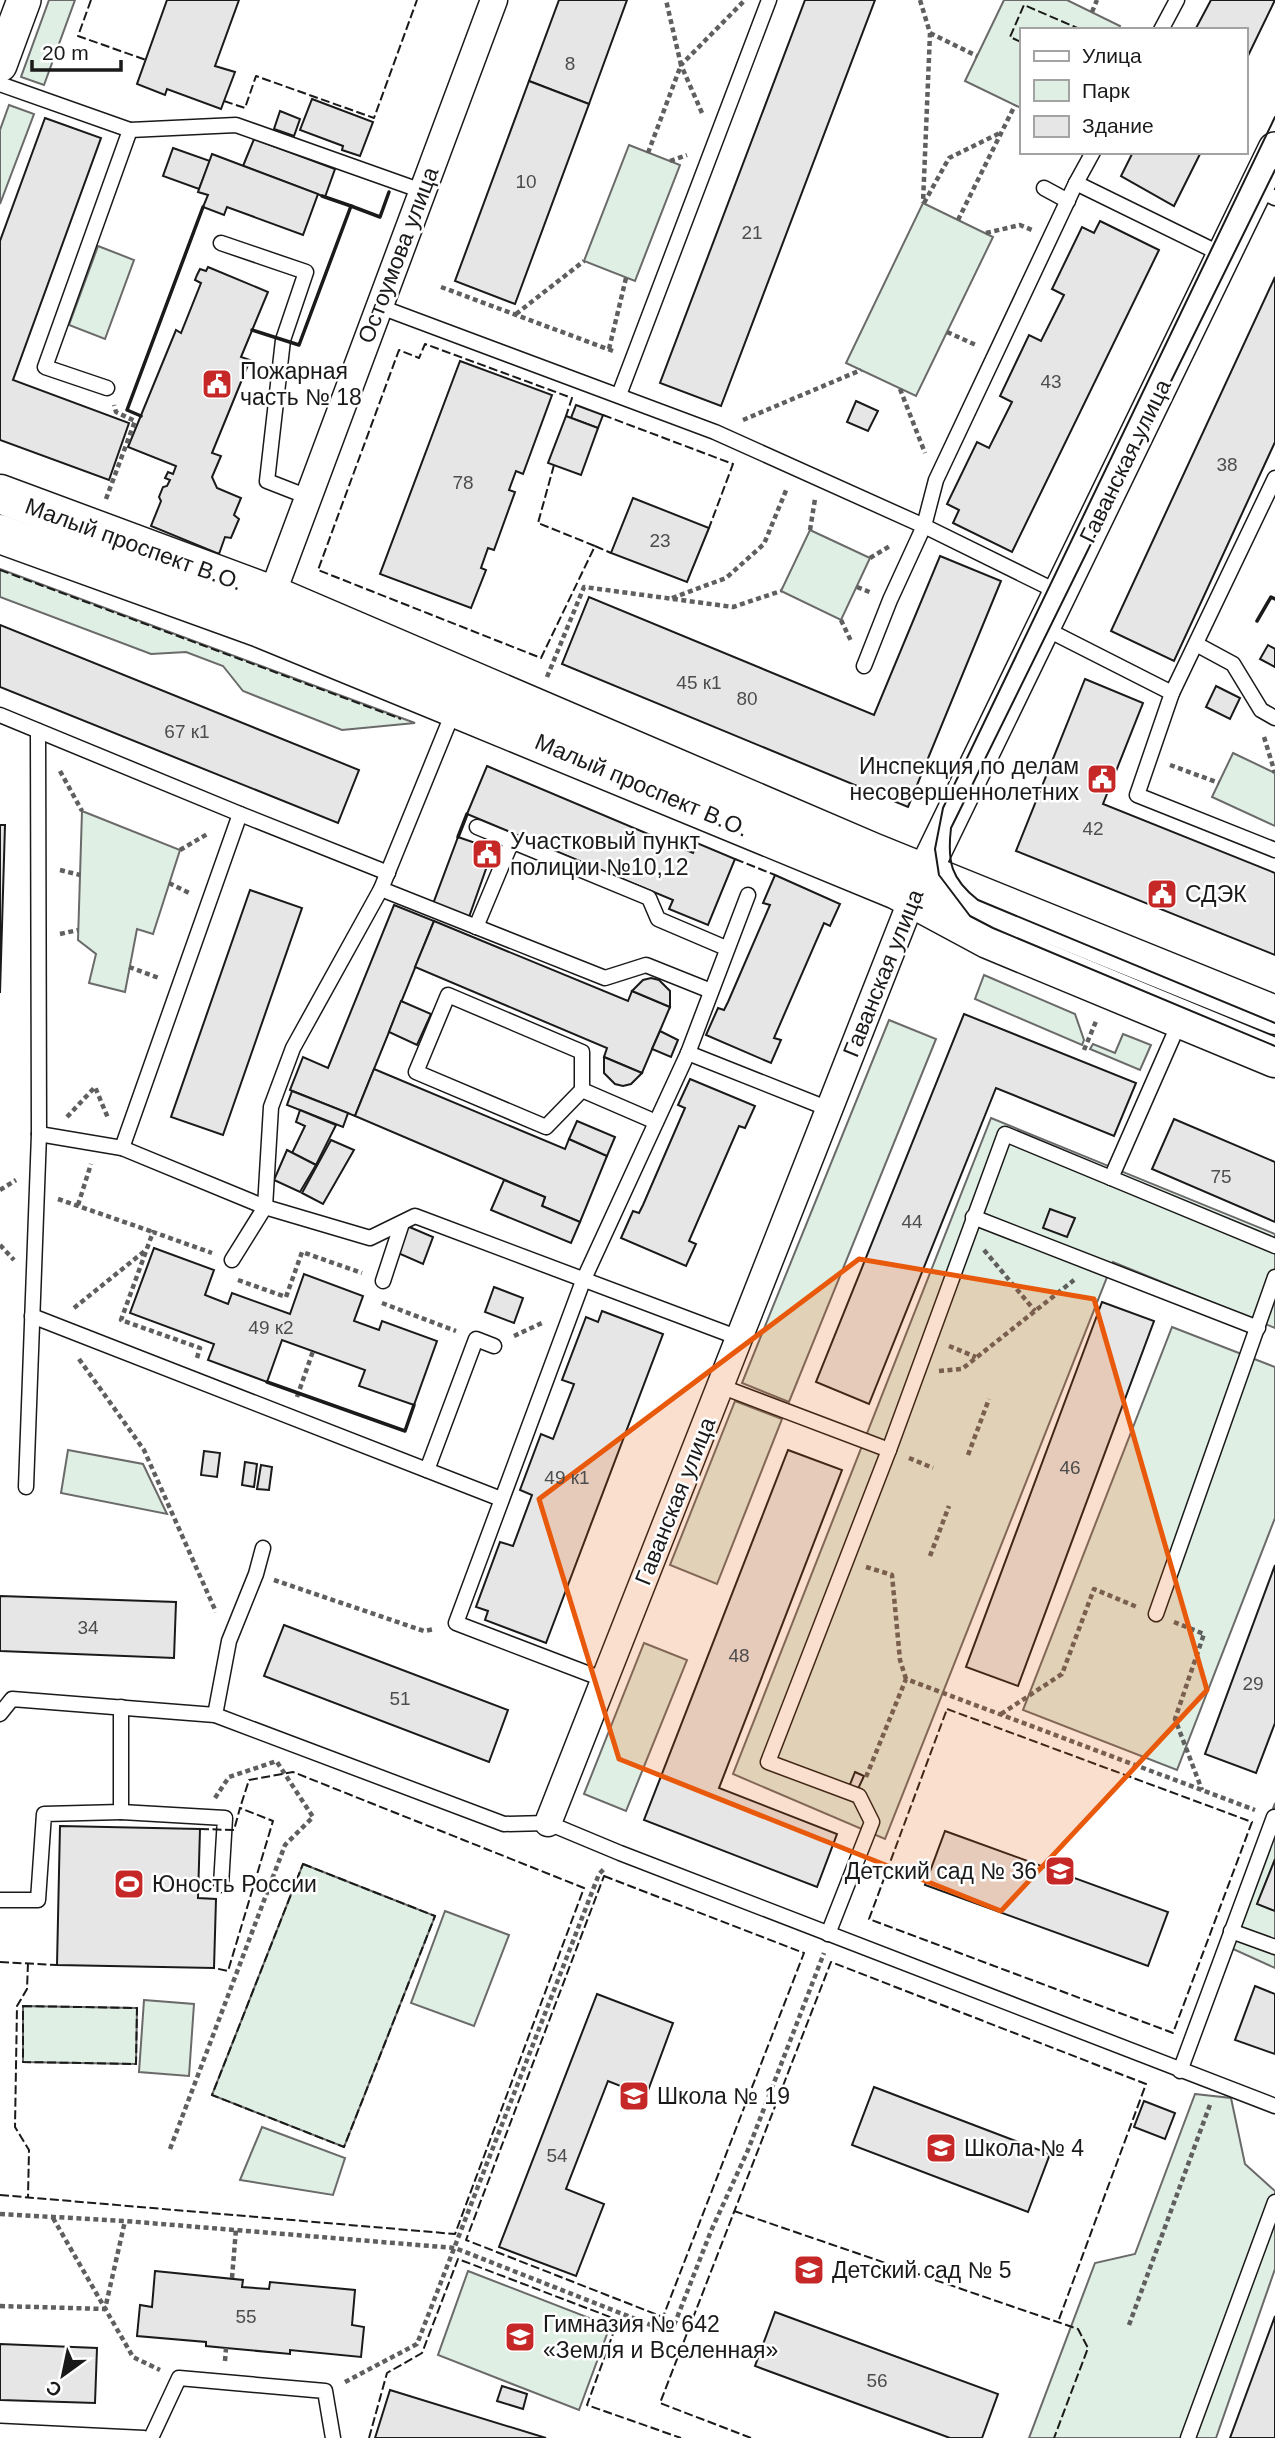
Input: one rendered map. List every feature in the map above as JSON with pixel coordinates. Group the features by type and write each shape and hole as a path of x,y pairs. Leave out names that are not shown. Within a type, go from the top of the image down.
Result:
{"main road":[{"name":"Малый проспект В.О.","path":"0,494 266,612 918,886 988,939 1188,1002 1275,1015"},
{"name":"Малый проспект В.О.","path":"0,534 266,612"},
{"name":"Малый проспект В.О.","path":"1188,1002 1275,1058"}],"street":[{"path":"0,65 24,0"},
{"name":"Остоумова улица","path":"266,612 494,0"},
{"name":"Гаванская улица","path":"548,1823 918,886 1224,256 1265,194 1275,149"}],"lane":[{"path":"619,396 769,0"},
{"path":"1162,28 1177,0"},
{"path":"0,84 130,130 236,125 422,191"},
{"path":"107,388 46,367 130,130"},
{"path":"864,666 890,600 924,526 936,480 1092,154"},
{"path":"1076,183 1224,256"},
{"path":"1044,188 1068,201"},
{"path":"221,243 306,272 284,340 267,481 308,496"},
{"path":"378,306 715,432 924,526 1060,593"},
{"path":"1275,478 1172,693 1137,795 1275,849"},
{"path":"1044,628 1172,693"},
{"path":"1196,644 1233,664 1261,710 1275,718"},
{"path":"232,1260 265,1207 271,1107 293,1048 381,889 461,693"},
{"path":"0,715 388,873"},
{"path":"26,1487 37,1191 44,1135 38,731"},
{"path":"122,1147 240,814"},
{"path":"477,827 649,898 658,919 726,948"},
{"path":"476,927 512,841"},
{"path":"381,889 605,978 646,965 710,991"},
{"path":"604,1679 456,1623 583,1281 688,1053 748,895"},
{"path":"448,995 582,1052 582,1090 546,1127 416,1072 448,995"},
{"path":"1111,1178 1188,1002"},
{"path":"688,1053 829,1110"},
{"path":"582,1090 656,1122"},
{"path":"828,1934 872,1822 859,1796 768,1762 889,1450 1005,1134 1275,1246"},
{"path":"44,1135 122,1147 265,1207 370,1238 415,1216 739,1338"},
{"path":"383,1281 402,1223"},
{"path":"970,1224 1094,1265 1258,1328"},
{"path":"1156,1614 1275,1277"},
{"path":"32,1316 501,1499"},
{"path":"427,1471 476,1339 494,1346"},
{"path":"720,1386 889,1450"},
{"path":"215,1715 229,1641 256,1574 263,1548"},
{"path":"0,1714 12,1699 215,1715 504,1824 548,1823 1275,2106"},
{"path":"121,1707 121,1812"},
{"path":"0,1900 38,1900 44,1814 121,1812 225,1818 221,1885"},
{"path":"1180,2071 1274,1817"},
{"path":"1231,1931 1275,1947"},
{"path":"1188,2438 1275,2202"},
{"path":"150,2438 179,2378 325,2390 333,2438"},
{"path":"0,2431 144,2438"}],"path":[{"path":"666,0 681,65 716,144"},
{"path":"648,153 681,65 744,0"},
{"path":"920,0 930,33 923,203 949,158 1002,132"},
{"path":"1092,12 1097,0"},
{"path":"930,33 977,56"},
{"path":"958,220 1015,105"},
{"path":"986,233 1020,225 1050,239"},
{"path":"515,314 584,261"},
{"path":"609,349 626,278"},
{"path":"441,287 633,359"},
{"path":"947,332 995,354"},
{"path":"715,432 861,370"},
{"path":"105,501 135,421 116,412 107,388"},
{"path":"900,389 936,480"},
{"path":"671,598 726,578 764,544 796,467"},
{"path":"545,681 584,587 733,607 781,591"},
{"path":"1261,710 1265,744 1275,773"},
{"path":"1150,757 1219,783"},
{"path":"129,967 179,985"},
{"path":"1084,1050 1098,1017"},
{"path":"44,1135 95,1087"},
{"path":"78,1206 98,1144"},
{"path":"37,1191 232,1260 227,1276 286,1297 302,1252 383,1281 375,1301 476,1339"},
{"path":"970,1224 1035,1311"},
{"path":"153,1232 121,1320 200,1348 195,1363"},
{"path":"146,1250 54,1325 144,1450 229,1641"},
{"path":"916,1374 962,1369 1094,1265"},
{"path":"494,1346 573,1307"},
{"path":"298,1393 313,1352"},
{"path":"968,1455 989,1399"},
{"path":"930,1556 949,1506"},
{"path":"845,1561 892,1575 900,1660 906,1679 859,1796"},
{"path":"256,1574 425,1631 456,1623"},
{"path":"1001,1714 1062,1674 1094,1589 1204,1634 1175,1719 1203,1790"},
{"path":"906,1679 1274,1817"},
{"path":"277,1761 284,1741"},
{"path":"207,1817 208,1809 229,1777 277,1761"},
{"path":"170,2149 285,1845 313,1817 277,1761"},
{"path":"325,2390 361,2375 417,2344 599,1874 620,1853"},
{"path":"0,2214 125,2221 455,2248 671,2333 711,2231 753,2137 825,1950 828,1934"},
{"path":"1129,2325 1217,2085"},
{"path":"53,2217 133,2357 179,2378"},
{"path":"105,2309 125,2221"},
{"path":"232,2278 236,2230"},
{"path":"0,2306 105,2309"}],"highlighted area":[{"path":"859,1259 1094,1299 1207,1690 1001,1911 619,1759 539,1499"}],"green space":[{"path":"49,0 75,0 44,85 21,77"},
{"path":"1004,0 1067,0 1120,26 1020,28 1020,108 965,81"},
{"path":"9,105 34,114 0,204 0,130"},
{"path":"629,145 680,165 635,281 584,261"},
{"path":"923,203 993,237 916,396 846,363"},
{"path":"98,246 134,260 105,339 69,325"},
{"path":"810,530 870,558 841,620 781,591"},
{"path":"0,569 415,723 342,730 243,691 223,666 186,652 151,654 0,597"},
{"path":"1233,753 1275,773 1275,826 1212,797"},
{"path":"82,811 180,850 153,934 137,929 125,992 89,983 96,954 78,940"},
{"path":"984,975 1075,1014 1084,1040 1082,1045 975,999"},
{"path":"889,1020 936,1039 789,1402 742,1383"},
{"path":"1123,1034 1151,1045 1140,1070 1090,1049 1093,1044 1115,1053"},
{"path":"991,1118 1275,1234 1275,1328 1113,1262 885,1839 733,1774"},
{"path":"1172,1327 1275,1367 1275,1518 1177,1770 1023,1710"},
{"path":"735,1401 782,1419 717,1584 670,1565"},
{"path":"68,1450 143,1464 167,1514 61,1493"},
{"path":"644,1643 687,1660 626,1811 584,1794"},
{"path":"1275,1803 1275,1968 1222,1944"},
{"path":"303,1864 435,1916 344,2147 212,2095"},
{"path":"445,1911 509,1935 474,2026 411,2003"},
{"path":"144,2000 194,2004 189,2076 139,2072"},
{"path":"23,2006 137,2008 136,2064 23,2062"},
{"path":"1195,2094 1231,2098 1245,2164 1275,2191 1275,2269 1216,2438 1029,2438 1095,2263 1135,2254"},
{"path":"262,2127 345,2158 333,2195 240,2180"},
{"path":"468,2271 610,2326 579,2410 438,2355"}],"building":[{"path":"167,0 239,0 215,66 235,72 221,109 167,89 165,95 137,84"},
{"path":"559,0 627,0 589,104 529,81"},
{"path":"805,0 875,0 721,406 660,383"},
{"path":"1211,0 1275,0 1247,58 1247,28 1196,28"},
{"path":"529,81 589,104 515,304 455,281"},
{"path":"312,99 373,122 360,156 342,150 343,146 300,130"},
{"path":"280,111 300,119 294,136 274,129"},
{"path":"45,118 101,138 13,380 129,423 109,480 0,440 0,241"},
{"path":"254,139 335,169 325,197 243,166"},
{"path":"173,148 210,161 199,189 163,176"},
{"path":"212,154 318,194 303,235 227,207 224,215 203,207 208,195 198,192"},
{"path":"1132,154 1200,154 1174,206 1121,176"},
{"path":"1100,221 1159,250 1012,552 953,523 959,510 947,504 977,442 989,448 1012,402 1000,396 1029,335 1041,341 1064,295 1052,289 1082,227 1094,233"},
{"path":"208,267 268,292 241,357 250,360 212,453 221,456 212,477 217,488 241,498 234,515 239,519 231,538 225,537 219,554 151,526 161,501 159,497 163,487 167,486 170,480 165,478 168,472 173,474 176,466 128,447 176,330 181,333 201,283 195,280 197,275 200,269 206,271"},
{"path":"1275,277 1275,442 1174,661 1111,631"},
{"path":"460,361 552,395 523,474 516,471 509,490 515,492 494,550 488,548 481,568 486,570 471,608 380,574"},
{"path":"856,401 878,411 868,431 847,422"},
{"path":"576,405 603,415 598,428 571,418"},
{"path":"566,416 598,428 581,475 548,463"},
{"path":"633,498 709,528 687,582 611,553"},
{"path":"940,556 1001,581 908,807 562,664 589,597 874,715"},
{"path":"0,625 359,770 338,823 0,687"},
{"path":"1268,645 1275,649 1275,667 1260,659"},
{"path":"1085,679 1143,703 1103,804 1275,873 1275,955 1016,851"},
{"path":"1216,686 1240,698 1230,719 1206,707"},
{"path":"487,766 693,853 697,843 735,859 708,925 669,909 673,900 467,814"},
{"path":"0,825 5,825 0,993"},
{"path":"458,837 493,849 469,917 433,904"},
{"path":"775,875 840,904 830,926 824,923 774,1038 781,1040 771,1063 706,1035 718,1008 724,1010 728,1002 770,905 763,903"},
{"path":"250,890 302,908 223,1135 171,1117"},
{"path":"394,905 434,921 355,1116 290,1090 303,1057 328,1068"},
{"path":"434,921 628,1001 632,991 670,1007 642,1073 604,1057 607,1048 415,967"},
{"path":"643,980 659,980 670,991 670,1007 632,991"},
{"path":"401,1001 431,1014 417,1045 389,1032"},
{"path":"964,1014 1136,1083 1114,1136 996,1088 869,1404 816,1382"},
{"path":"660,1031 678,1040 671,1057 652,1049"},
{"path":"604,1057 642,1073 631,1084 615,1084 604,1073"},
{"path":"374,1069 565,1149 569,1139 607,1156 580,1222 542,1206 545,1197 355,1116"},
{"path":"690,1079 755,1106 745,1128 739,1126 689,1241 696,1244 686,1266 621,1238 633,1211 639,1213 643,1205 685,1108 678,1105"},
{"path":"292,1091 348,1113 343,1127 287,1105"},
{"path":"300,1110 336,1125 316,1165 292,1153 305,1126 296,1122"},
{"path":"1174,1119 1275,1162 1275,1222 1152,1169"},
{"path":"577,1121 615,1137 607,1156 569,1139"},
{"path":"331,1140 354,1150 323,1204 302,1193"},
{"path":"287,1150 316,1165 300,1192 274,1180"},
{"path":"504,1180 545,1197 542,1206 580,1222 571,1243 491,1210"},
{"path":"1050,1209 1075,1218 1067,1237 1043,1228"},
{"path":"407,1226 433,1237 423,1264 398,1253"},
{"path":"154,1248 214,1270 205,1295 228,1304 232,1293 290,1314 304,1274 363,1296 354,1321 379,1330 382,1321 437,1341 414,1405 359,1386 365,1370 282,1340 267,1382 208,1360 214,1344 130,1313"},
{"path":"494,1287 523,1298 514,1323 485,1312"},
{"path":"1102,1302 1154,1321 1018,1686 966,1667"},
{"path":"602,1311 663,1334 546,1643 485,1620 488,1611 476,1607 500,1542 513,1546 532,1495 520,1490 541,1434 553,1439 574,1384 562,1380 586,1317 598,1322"},
{"path":"788,1450 842,1470 719,1788 837,1834 817,1887 644,1820"},
{"path":"204,1451 220,1453 217,1477 201,1475"},
{"path":"245,1462 257,1464 254,1487 242,1485"},
{"path":"261,1465 272,1467 269,1490 257,1489"},
{"path":"1275,1565 1275,1723 1256,1773 1205,1754"},
{"path":"0,1596 176,1602 174,1658 0,1651"},
{"path":"284,1625 508,1710 489,1762 264,1676"},
{"path":"855,1772 864,1776 857,1791 849,1787"},
{"name":"Юность России","path":"60,1826 200,1829 198,1898 216,1899 214,1968 57,1965"},
{"path":"945,1831 1168,1912 1148,1966 925,1885"},
{"path":"1275,1859 1275,1911 1257,1904"},
{"path":"1255,1986 1275,1994 1275,2054 1235,2040"},
{"path":"597,1994 673,2023 646,2096 608,2081 566,2189 604,2204 576,2276 499,2247"},
{"path":"874,2087 1050,2154 1028,2212 852,2145"},
{"path":"1144,2101 1175,2113 1165,2139 1134,2127"},
{"path":"155,2271 243,2280 242,2287 269,2289 270,2282 355,2290 352,2325 364,2327 361,2357 290,2350 290,2354 226,2348 206,2346 206,2342 137,2336 140,2305 152,2307"},
{"path":"775,2312 998,2394 982,2438 950,2438 755,2366"},
{"path":"1275,2316 1275,2438 1230,2438 1254,2373"},
{"path":"0,2344 97,2348 95,2403 0,2400"},
{"path":"502,2386 527,2394 523,2409 497,2401"},
{"path":"390,2390 546,2438 375,2438"}],"tram line":[{"path":"1275,117 943,808 935,849 939,875 970,916 1275,1046"},
{"path":"1275,170 951,828 950,851 957,877 978,900 1275,1023"}],"fence":[{"path":"91,0 78,36 146,60"},
{"path":"224,101 245,108 256,76 374,118 417,0"},
{"path":"1020,42 1010,37 1024,5 1077,28"},
{"path":"554,465 538,523 595,546 541,658 318,570 399,350 419,358 425,344 572,398 566,416"},
{"path":"603,415 733,464 709,528"},
{"path":"595,546 611,553"},
{"path":"0,570 401,719"},
{"path":"735,859 775,875"},
{"path":"947,1709 1252,1822 1173,2033 869,1919 947,1709"},
{"path":"0,2195 455,2234 584,1888 293,1772 249,1780 240,1808"},
{"path":"200,1829 234,1830 240,1808 273,1821 228,1971 214,1968"},
{"path":"303,1864 435,1916 344,2147 212,2095 303,1864"},
{"path":"604,1876 804,1953 663,2317 466,2240 604,1876"},
{"path":"0,1962 57,1965"},
{"path":"751,2438 660,2403 831,1962 1146,2084 1058,2322"},
{"path":"28,1963 27,1989 17,2006 15,2127 29,2150 28,2197"},
{"path":"23,2006 137,2008 136,2064 23,2062 23,2006"},
{"path":"734,2211 1078,2329 1088,2348 1054,2438"},
{"path":"369,2438 387,2373 422,2353 458,2259 618,2320 587,2405 681,2438"}],"wall":[{"path":"351,206 380,217 389,192"},
{"path":"252,330 299,345 351,206 322,196"},
{"path":"141,416 127,410 203,207"},
{"path":"1257,621 1271,597 1275,599"},
{"path":"458,837 467,814"},
{"path":"267,1382 405,1431 414,1405"}],"place":[{"name":"Пожарная часть № 18","path":"217,384"},
{"name":"Инспекция по делам несовершеннолетних","path":"1102,779"},
{"name":"Участковый пункт полиции №10,12","path":"487,854"},
{"name":"СДЭК","path":"1162,894"},
{"name":"Детский сад № 36","path":"1060,1871"},
{"name":"Юность России","path":"129,1884"},
{"name":"Школа № 19","path":"634,2096"},
{"name":"Школа № 4","path":"941,2148"},
{"name":"Детский сад № 5","path":"809,2270"},
{"name":"Гимназия № 642 «Земля и Вселенная»","path":"520,2337"}]}
